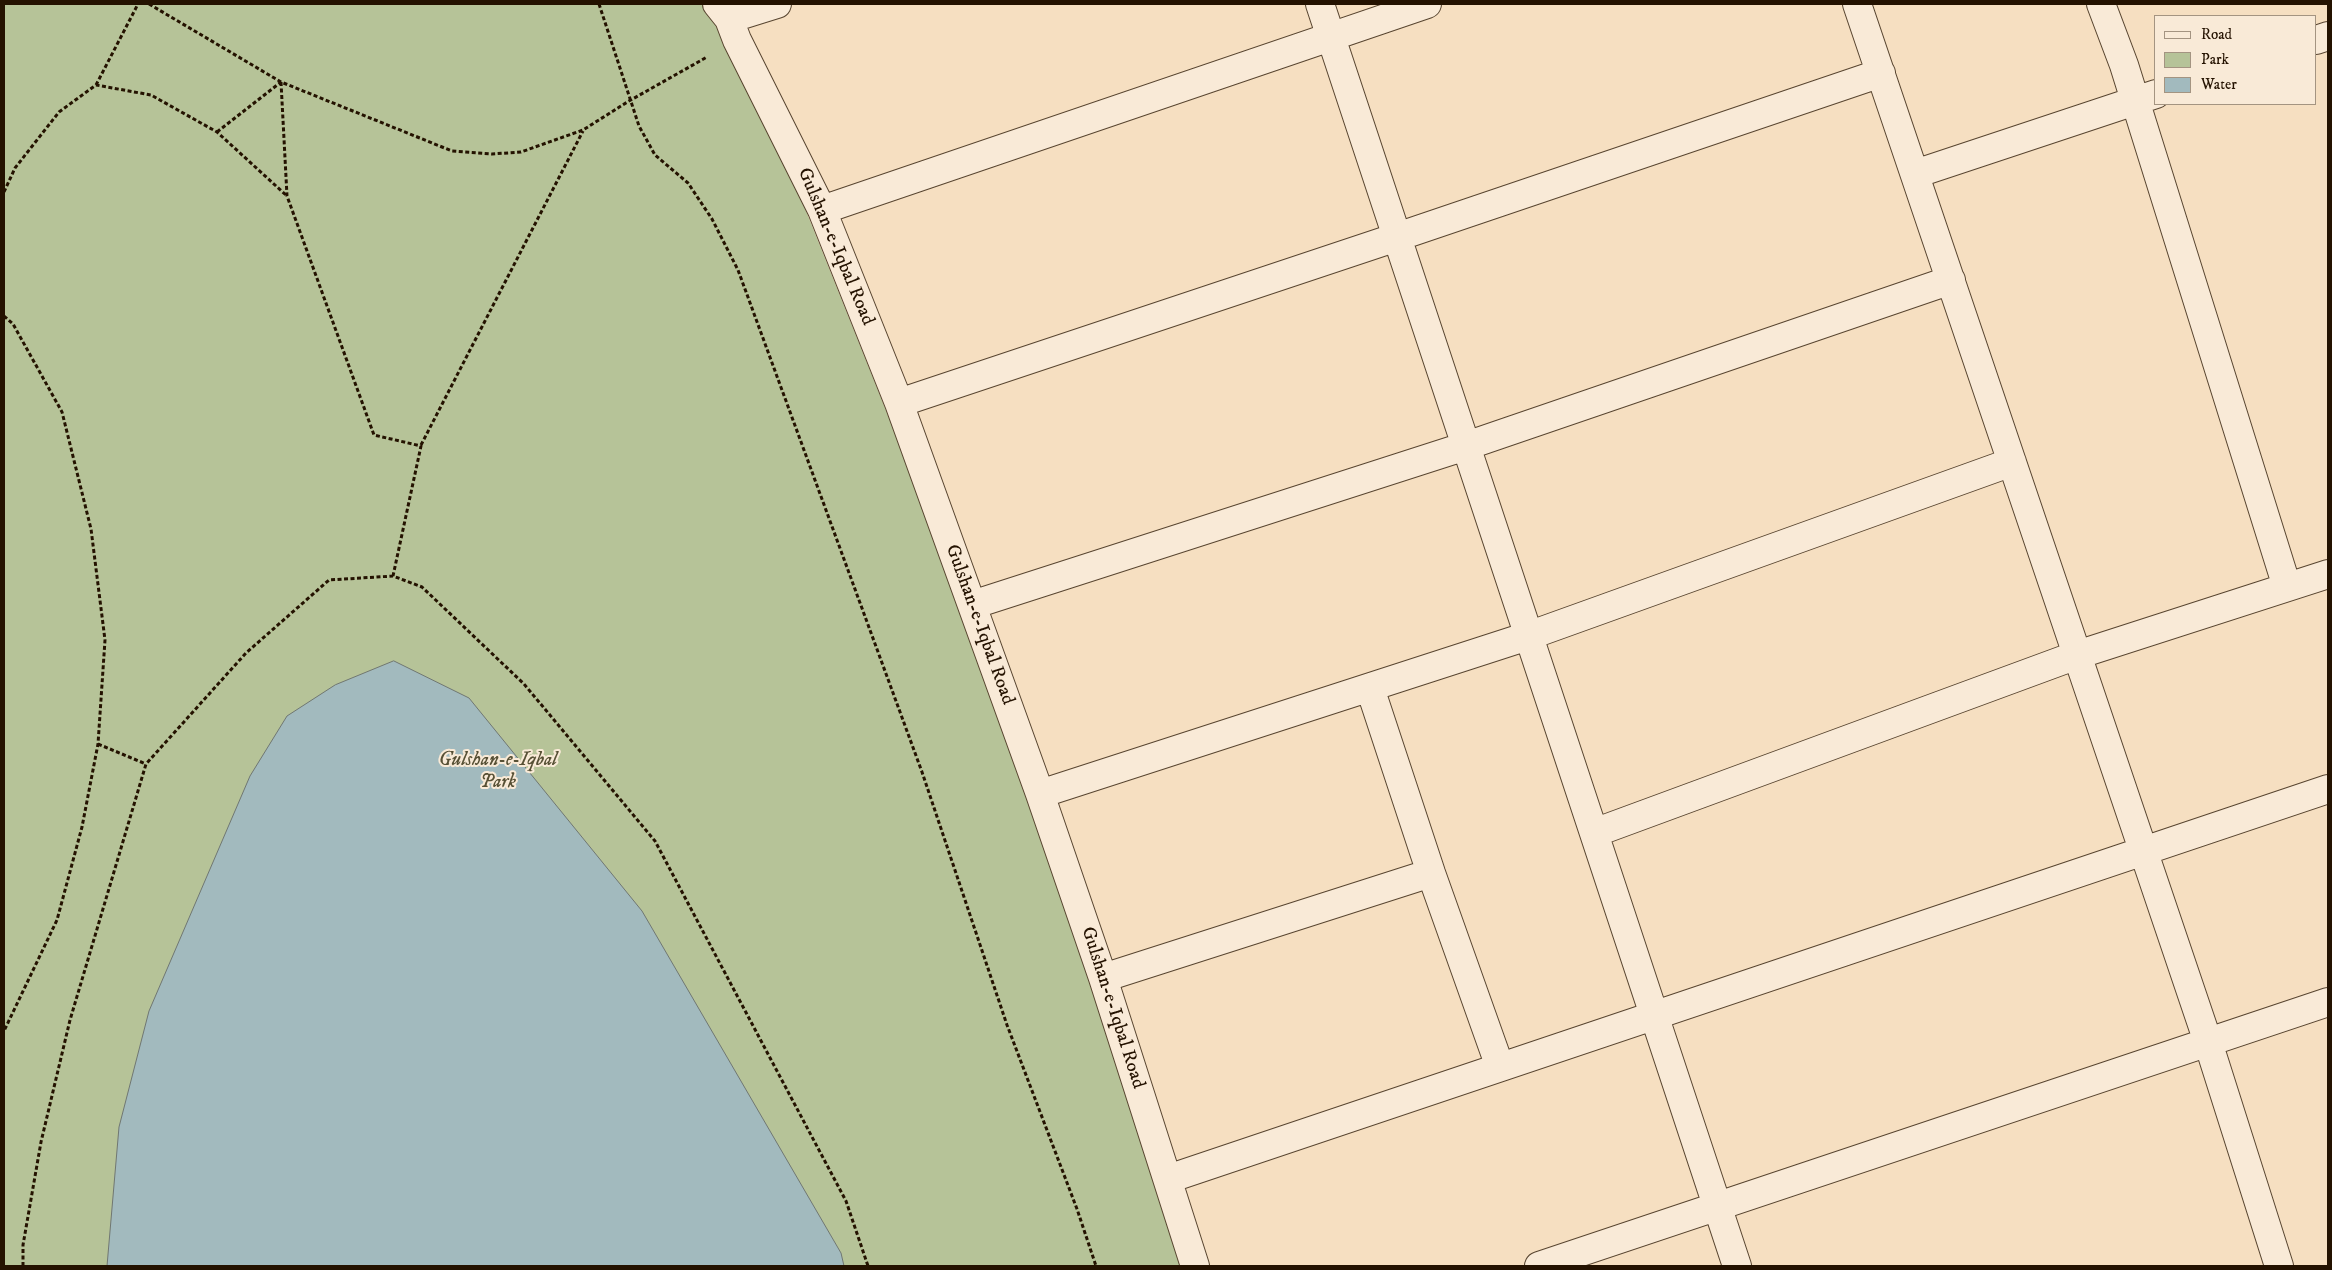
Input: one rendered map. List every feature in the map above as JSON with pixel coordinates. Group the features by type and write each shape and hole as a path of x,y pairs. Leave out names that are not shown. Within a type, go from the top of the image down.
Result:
{"street":[{"path":"727,21 777,4"},
{"path":"1320,4 1736,1266"},
{"path":"822,210 1331,35 1427,4"},
{"path":"1857,4 2208,1042 2279,1266"},
{"path":"2101,4 2124,66 2145,97 2174,221 2287,587"},
{"name":"Gulshan-e-Iqbal Road","path":"727,21 822,210 899,403 1040,794 1103,978 1195,1266"},
{"path":"899,403 1881,73"},
{"path":"1915,174 2145,97"},
{"path":"972,605 1466,446 1951,280"},
{"path":"1040,794 1528,636 2012,462"},
{"path":"1594,833 2077,655 2328,574"},
{"path":"1370,688 1500,1067"},
{"path":"1168,1179 2328,789"},
{"path":"1103,978 1432,873"},
{"path":"1539,1266 2328,1002"}],"path":[{"path":"4,192 15,168 58,112 96,85 138,4"},
{"path":"149,4 281,82 452,151 492,154 521,152 584,130 629,101 727,21"},
{"path":"599,4 629,101 639,126 655,155 688,183 712,219 738,270 922,772 1007,1025 1077,1209 1096,1266"},
{"path":"217,132 281,82"},
{"path":"281,82 287,196 374,435 421,446"},
{"path":"96,85 150,95 217,132 287,196"},
{"path":"393,576 421,446 584,130"},
{"path":"4,316 13,324 62,412 91,529 104,640 98,744 82,827 57,920 4,1031"},
{"path":"23,1266 23,1245 41,1142 70,1020 146,764 246,653 329,580 393,576 422,587 524,684 655,841 846,1201 868,1266"},
{"path":"98,744 146,764"}],"green space":[{"name":"Gulshan-e-Iqbal Park","path":"4,4 717,4 729,19 1040,794 1192,1266 4,1266"}],"water":[{"path":"394,661 469,698 642,911 841,1253 844,1266 107,1266 119,1127 149,1011 250,776 287,716 335,685"}]}
